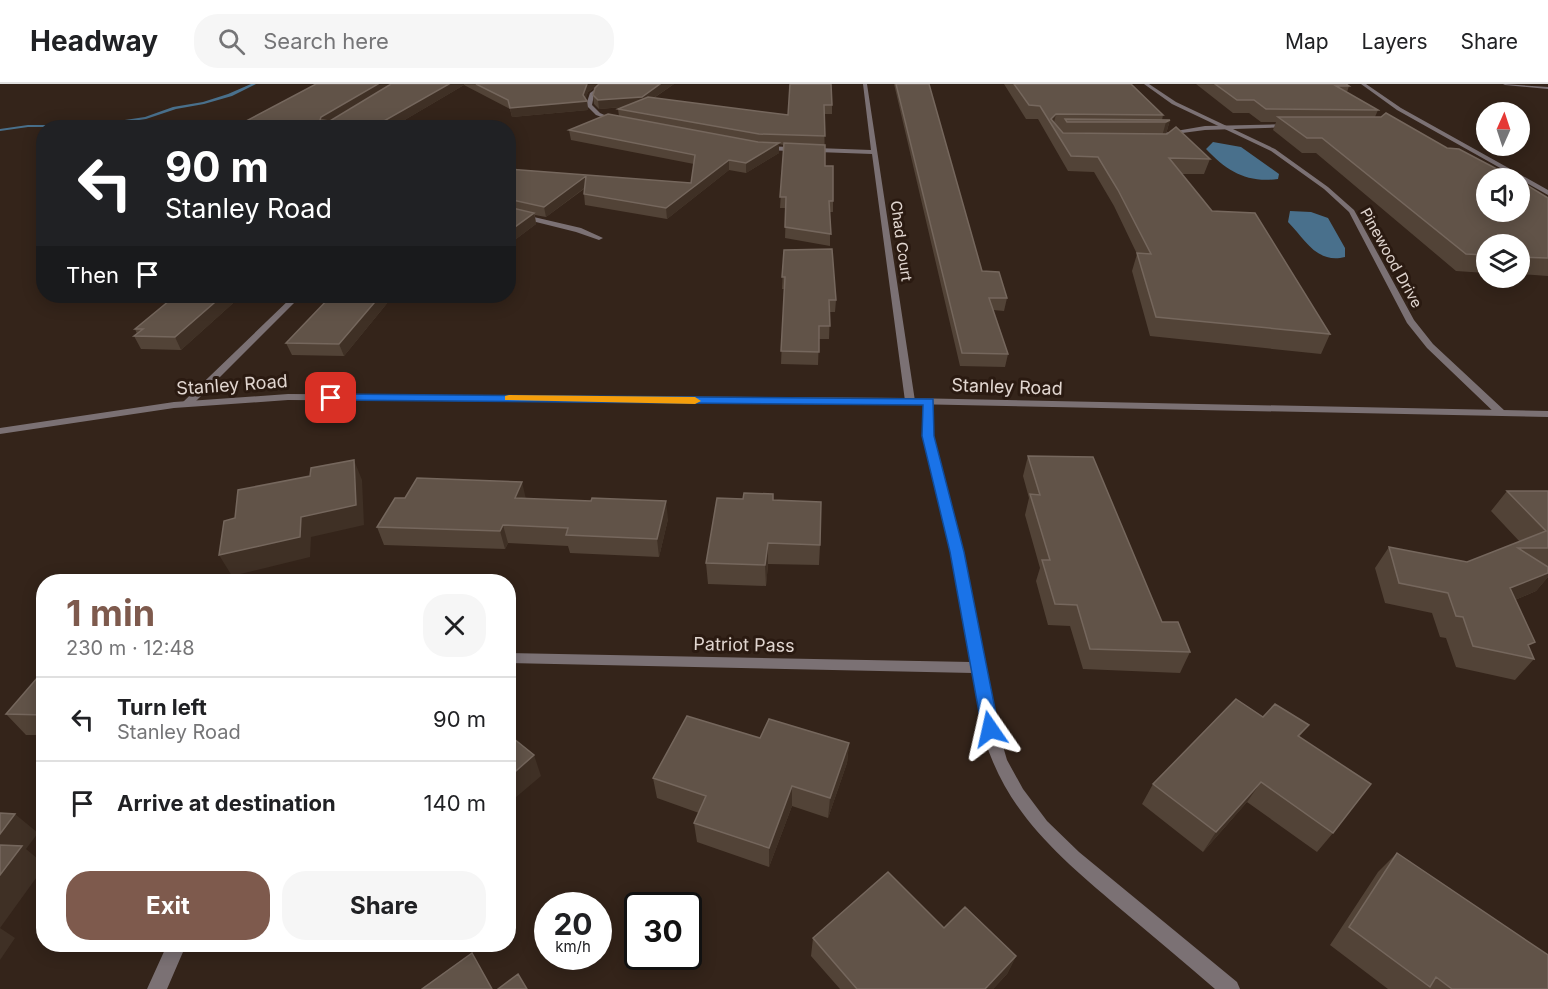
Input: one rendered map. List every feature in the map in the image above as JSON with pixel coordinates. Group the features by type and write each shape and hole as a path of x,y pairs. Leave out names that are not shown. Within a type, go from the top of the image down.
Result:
{"street":[{"path":"606,84 592,94 589,105 598,114 626,124"},
{"name":"Chad Court","path":"865,84 910,401"},
{"name":"Pinewood Drive","path":"1146,84 1174,103 1228,127 1293,163 1352,212 1410,321 1430,346 1501,413"},
{"path":"1362,84 1399,109 1548,193"},
{"path":"1505,84 1548,88"},
{"path":"1154,133 1228,127 1304,127"},
{"path":"1170,139 1176,133"},
{"path":"759,148 875,152"},
{"path":"516,215 578,230 598,238"},
{"path":"187,404 290,303"},
{"name":"Stanley Road","path":"0,431 112,412 187,404 288,398 910,401 1548,414"},
{"path":"929,402 928,436 957,552 990,729 1000,761 1017,794 1041,826 1073,858 1230,989"},
{"name":"Patriot Pass","path":"516,658 979,668"},
{"path":"157,989 174,952"}],"water":[{"path":"1213,142 1241,147 1279,174 1278,179 1256,179 1238,174 1222,164 1206,149"},
{"path":"1290,211 1311,212 1328,218 1345,248 1345,257 1326,257 1312,248 1288,222"}],"building":[{"path":"316,84 378,84 321,117 320,120 248,120"},
{"path":"391,84 449,84 386,120 332,120"},
{"path":"476,84 587,84 583,95 587,101 510,108 508,100"},
{"path":"599,84 660,84 642,97 598,100 593,95"},
{"path":"790,84 831,84 832,105 824,105 825,136 759,134 618,109 648,97 788,115"},
{"path":"896,84 929,84 982,271 999,272 1007,298 989,298 1008,354 962,353"},
{"path":"1014,84 1131,84 1163,115 1056,114 1051,119 1063,133 1167,134 1176,127 1210,159 1169,158 1212,211 1255,213 1330,334 1156,317 1137,253 1151,254 1098,157 1071,156 1040,106 1029,105"},
{"path":"1215,84 1346,84 1349,86 1336,86 1378,110 1266,109 1254,100 1237,100"},
{"path":"1386,113 1447,148 1459,149 1495,168 1476,168 1476,222 1530,222 1530,187 1548,198 1548,258 1530,257 1530,234 1476,234 1476,254 1466,254 1322,138 1307,138 1278,117 1381,117"},
{"path":"608,114 758,142 779,143 746,163 729,160 666,208 584,194 586,176 544,207 516,201 516,170 691,183 695,155 569,130"},
{"path":"1065,119 1170,120 1166,122 1067,122"},
{"path":"784,143 825,145 825,166 833,166 833,201 829,201 831,234 785,227 786,197 780,197"},
{"path":"516,209 534,213 516,226"},
{"path":"832,249 836,300 829,300 830,326 819,326 819,352 781,351 785,277 782,277 784,250"},
{"path":"167,303 214,303 175,337 134,336 143,329 135,329"},
{"path":"324,303 374,303 339,344 286,343"},
{"path":"1028,456 1093,457 1162,622 1178,622 1190,652 1090,649 1077,605 1055,604 1042,560 1050,560 1030,494 1040,495"},
{"path":"354,460 356,505 301,517 300,537 219,555 224,521 235,518 238,490 310,476 311,468"},
{"path":"417,478 522,482 515,498 666,501 657,539 566,535 568,528 503,525 500,531 377,527 395,498 405,498"},
{"path":"1507,491 1548,491 1548,548 1518,548 1548,567 1548,573 1510,588 1535,642 1528,645 1534,659 1473,646 1463,617 1456,616 1448,593 1399,583 1389,547 1467,562 1546,531"},
{"path":"744,493 773,494 773,500 821,502 820,545 768,543 765,565 706,563 717,498 743,499"},
{"path":"36,679 36,715 6,714"},
{"path":"1236,699 1263,717 1275,704 1309,725 1298,736 1371,784 1333,833 1261,782 1216,832 1153,784"},
{"path":"687,716 760,738 769,719 849,743 830,798 792,786 769,848 694,823 706,796 653,778"},
{"path":"516,740 534,755 516,771"},
{"path":"0,813 15,814 0,834"},
{"path":"0,845 22,846 0,875"},
{"path":"1397,853 1548,955 1548,989 1452,989 1436,977 1430,987 1349,927"},
{"path":"888,872 944,928 965,907 1016,956 985,989 857,989 813,938"},
{"path":"472,953 492,989 422,989"},
{"path":"518,974 527,989 498,989"}],"waterway":[{"path":"132,120 175,108 204,103 254,84"},
{"path":"0,130 36,126"}],"slow traffic":[{"path":"509,398 695,401"}],"route":[{"path":"331,398 929,402 928,436 957,552 990,729"}]}
